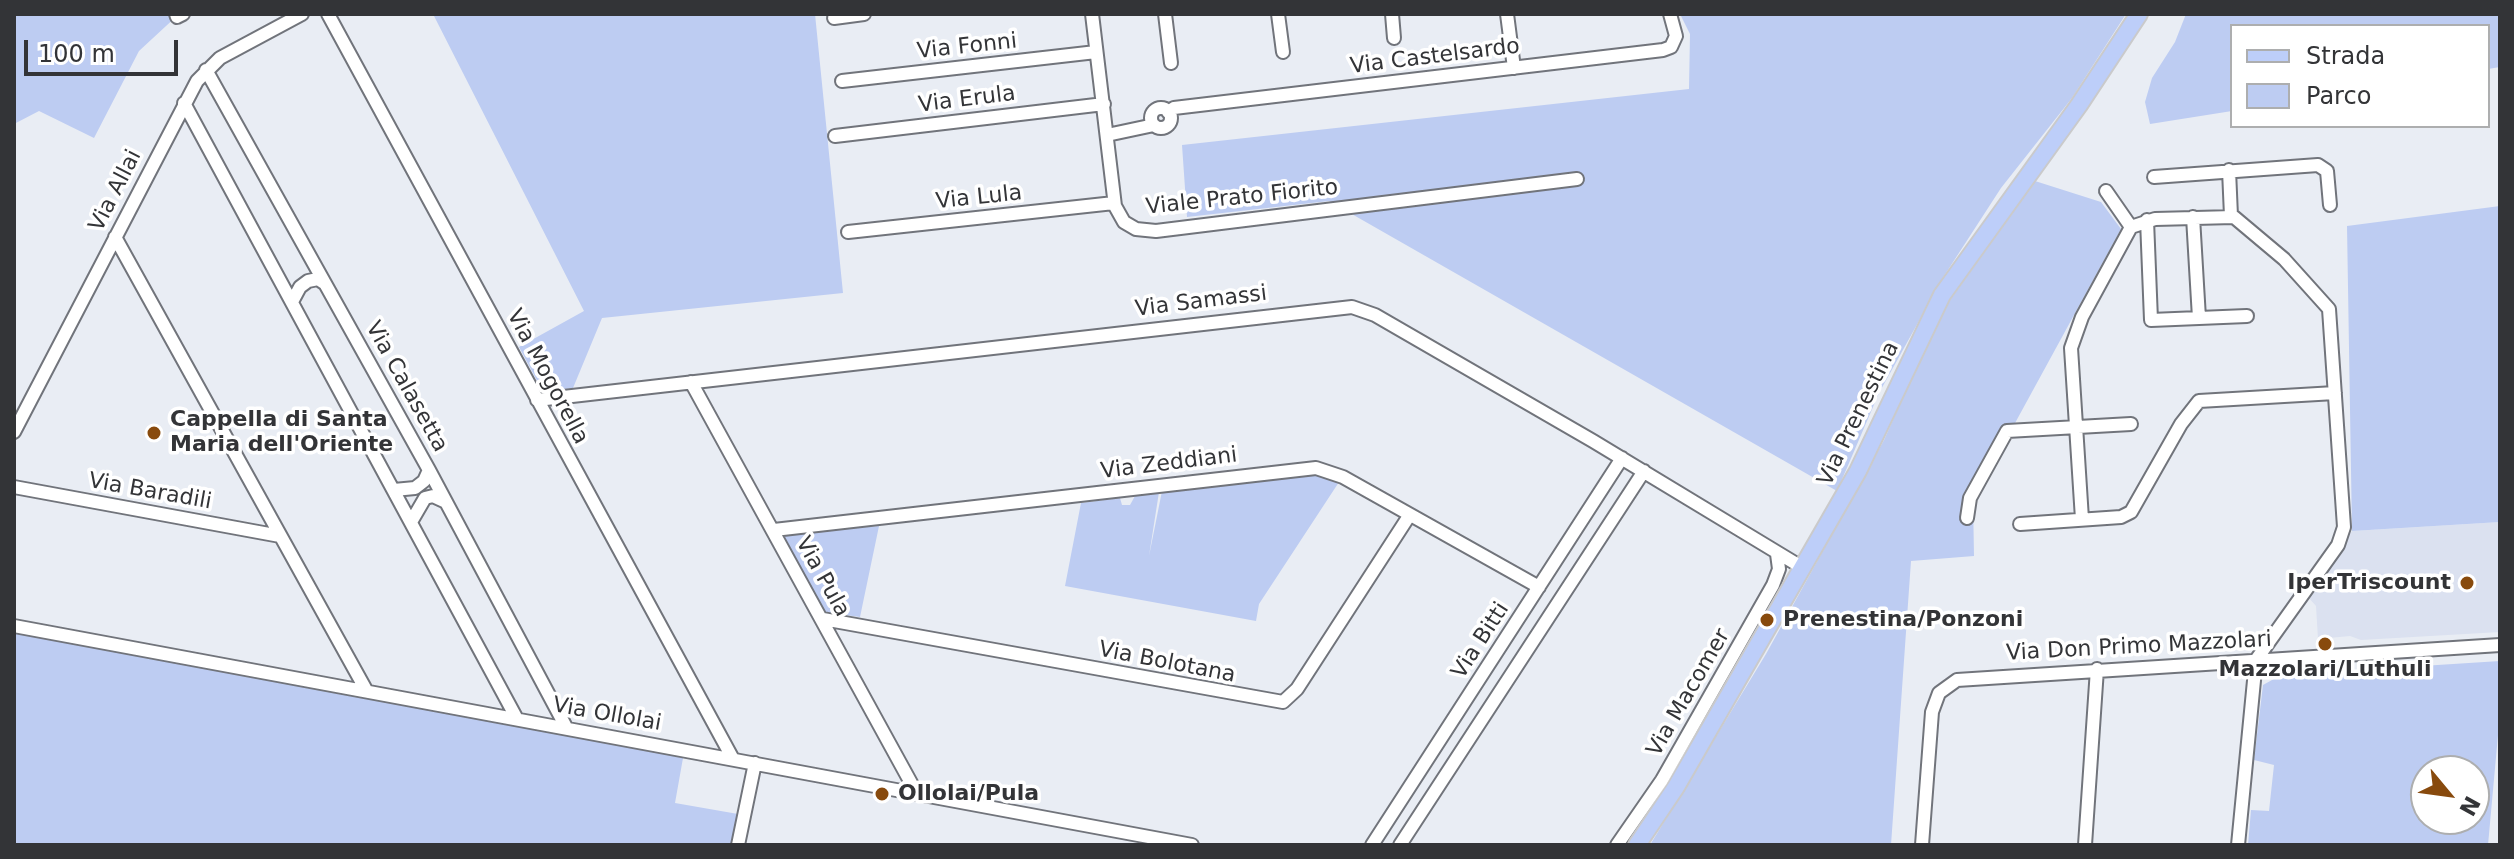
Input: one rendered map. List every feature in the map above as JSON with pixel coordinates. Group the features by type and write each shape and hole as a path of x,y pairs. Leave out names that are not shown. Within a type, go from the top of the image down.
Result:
{"main road":[{"name":"Via Prenestina","path":"1637,845 1680,782 1870,449 1942,295 2079,105 2139,14"}],"street":[{"name":"Via Allai","path":"14,432 184,103 206,70 220,58 302,14"},
{"name":"Via Mogorella","path":"328,14 733,759"},
{"path":"834,18 864,14"},
{"name":"Viale Prato Fiorito","path":"1092,14 1114,203 1127,225 1156,231 1577,179"},
{"path":"1165,14 1171,63"},
{"path":"1278,14 1283,52"},
{"path":"1392,14 1394,38"},
{"path":"1507,14 1514,68"},
{"name":"Via Castelsardo","path":"1107,135 1154,125 1151,117 1155,111 1168,112 1189,106 1666,49 1676,36 1670,14"},
{"name":"Via Fonni","path":"842,81 1096,52"},
{"name":"Via Calasetta","path":"206,70 429,470 566,727"},
{"path":"184,103 517,719"},
{"name":"Via Erula","path":"835,136 1104,104"},
{"path":"2154,177 2321,165 2328,174 2330,205"},
{"path":"2229,170 2231,216"},
{"path":"2106,191 2131,227"},
{"name":"Via Lula","path":"848,232 1114,203"},
{"path":"2082,519 2072,340 2131,227 2147,220 2231,216 2284,259 2327,305 2332,318 2344,527 2338,545 2256,660 2238,845"},
{"path":"2193,217 2199,318"},
{"path":"2147,220 2151,320 2247,316"},
{"path":"115,237 366,690"},
{"path":"293,300 308,281 318,279 324,283"},
{"name":"Via Samassi","path":"537,400 1349,307 1375,315 1644,471 1803,568"},
{"name":"Via Pula","path":"691,382 916,792"},
{"path":"2020,524 2121,517 2131,512 2196,403 2335,393"},
{"path":"1967,518 1970,498 2007,431 2131,424"},
{"name":"Via Bitti","path":"1372,845 1622,458"},
{"name":"Via Zeddiani","path":"774,530 1311,468 1336,473 1539,587"},
{"path":"394,490 415,488 424,481 429,470"},
{"name":"Via Bitti","path":"1400,845 1644,471"},
{"name":"Via Baradili","path":"14,487 280,536"},
{"path":"411,522 425,498 433,496 446,502"},
{"name":"Via Bolotana","path":"823,619 1283,702 1297,689 1409,516"},
{"name":"Via Macomer","path":"1617,845 1676,756 1773,585 1778,572 1777,554"},
{"name":"Via Ollolai","path":"14,626 1192,845"},
{"name":"Via Don Primo Mazzolari","path":"1922,845 1930,724 1942,689 1951,683 1972,677 2500,645"},
{"path":"2085,845 2097,669"},
{"path":"738,845 755,763"}],"shaded area":[{"path":"2500,522 2500,632 2361,640 2350,636 2318,639 2316,606 2308,597 2352,531"}],"green space":[{"path":"14,14 179,14 139,51 94,138 39,111 14,124"},
{"path":"433,14 815,14 843,293 602,318 573,388 543,392 519,347 584,311"},
{"path":"1680,14 2126,14 2072,98 2001,188 1944,276 1879,393 1837,491 1329,201 1187,217 1182,145 1689,89 1690,34"},
{"path":"2186,14 2500,14 2500,67 2490,69 2490,24 2230,24 2230,111 2150,124 2145,102 2152,78 2175,42"},
{"path":"2035,181 2101,202 2121,229 1973,500 1974,556 1911,561 1891,845 1650,845 1766,654 1884,440 1940,314"},
{"path":"2500,206 2500,522 2352,531 2347,226"},
{"path":"1323,472 1339,482 1259,604 1256,621 1065,586 1081,503 1120,498 1122,505 1130,505 1135,496 1159,492 1149,556 1162,491"},
{"path":"879,526 860,617 824,612 783,534"},
{"path":"14,625 366,690 683,758 675,803 738,814 731,845 14,845"},
{"path":"2500,661 2500,713 2490,823 2490,755 2410,755 2410,835 2489,835 2488,845 2248,845 2251,810 2269,811 2274,765 2254,760 2263,685 2281,675"}],"place":[{"name":"Cappella di Santa Maria dell'Oriente","path":"154,433"},
{"name":"IperTriscount","path":"2467,583"},
{"name":"Prenestina/Ponzoni","path":"1767,620"},
{"name":"Mazzolari/Luthuli","path":"2325,644"},
{"name":"Ollolai/Pula","path":"882,794"}]}
